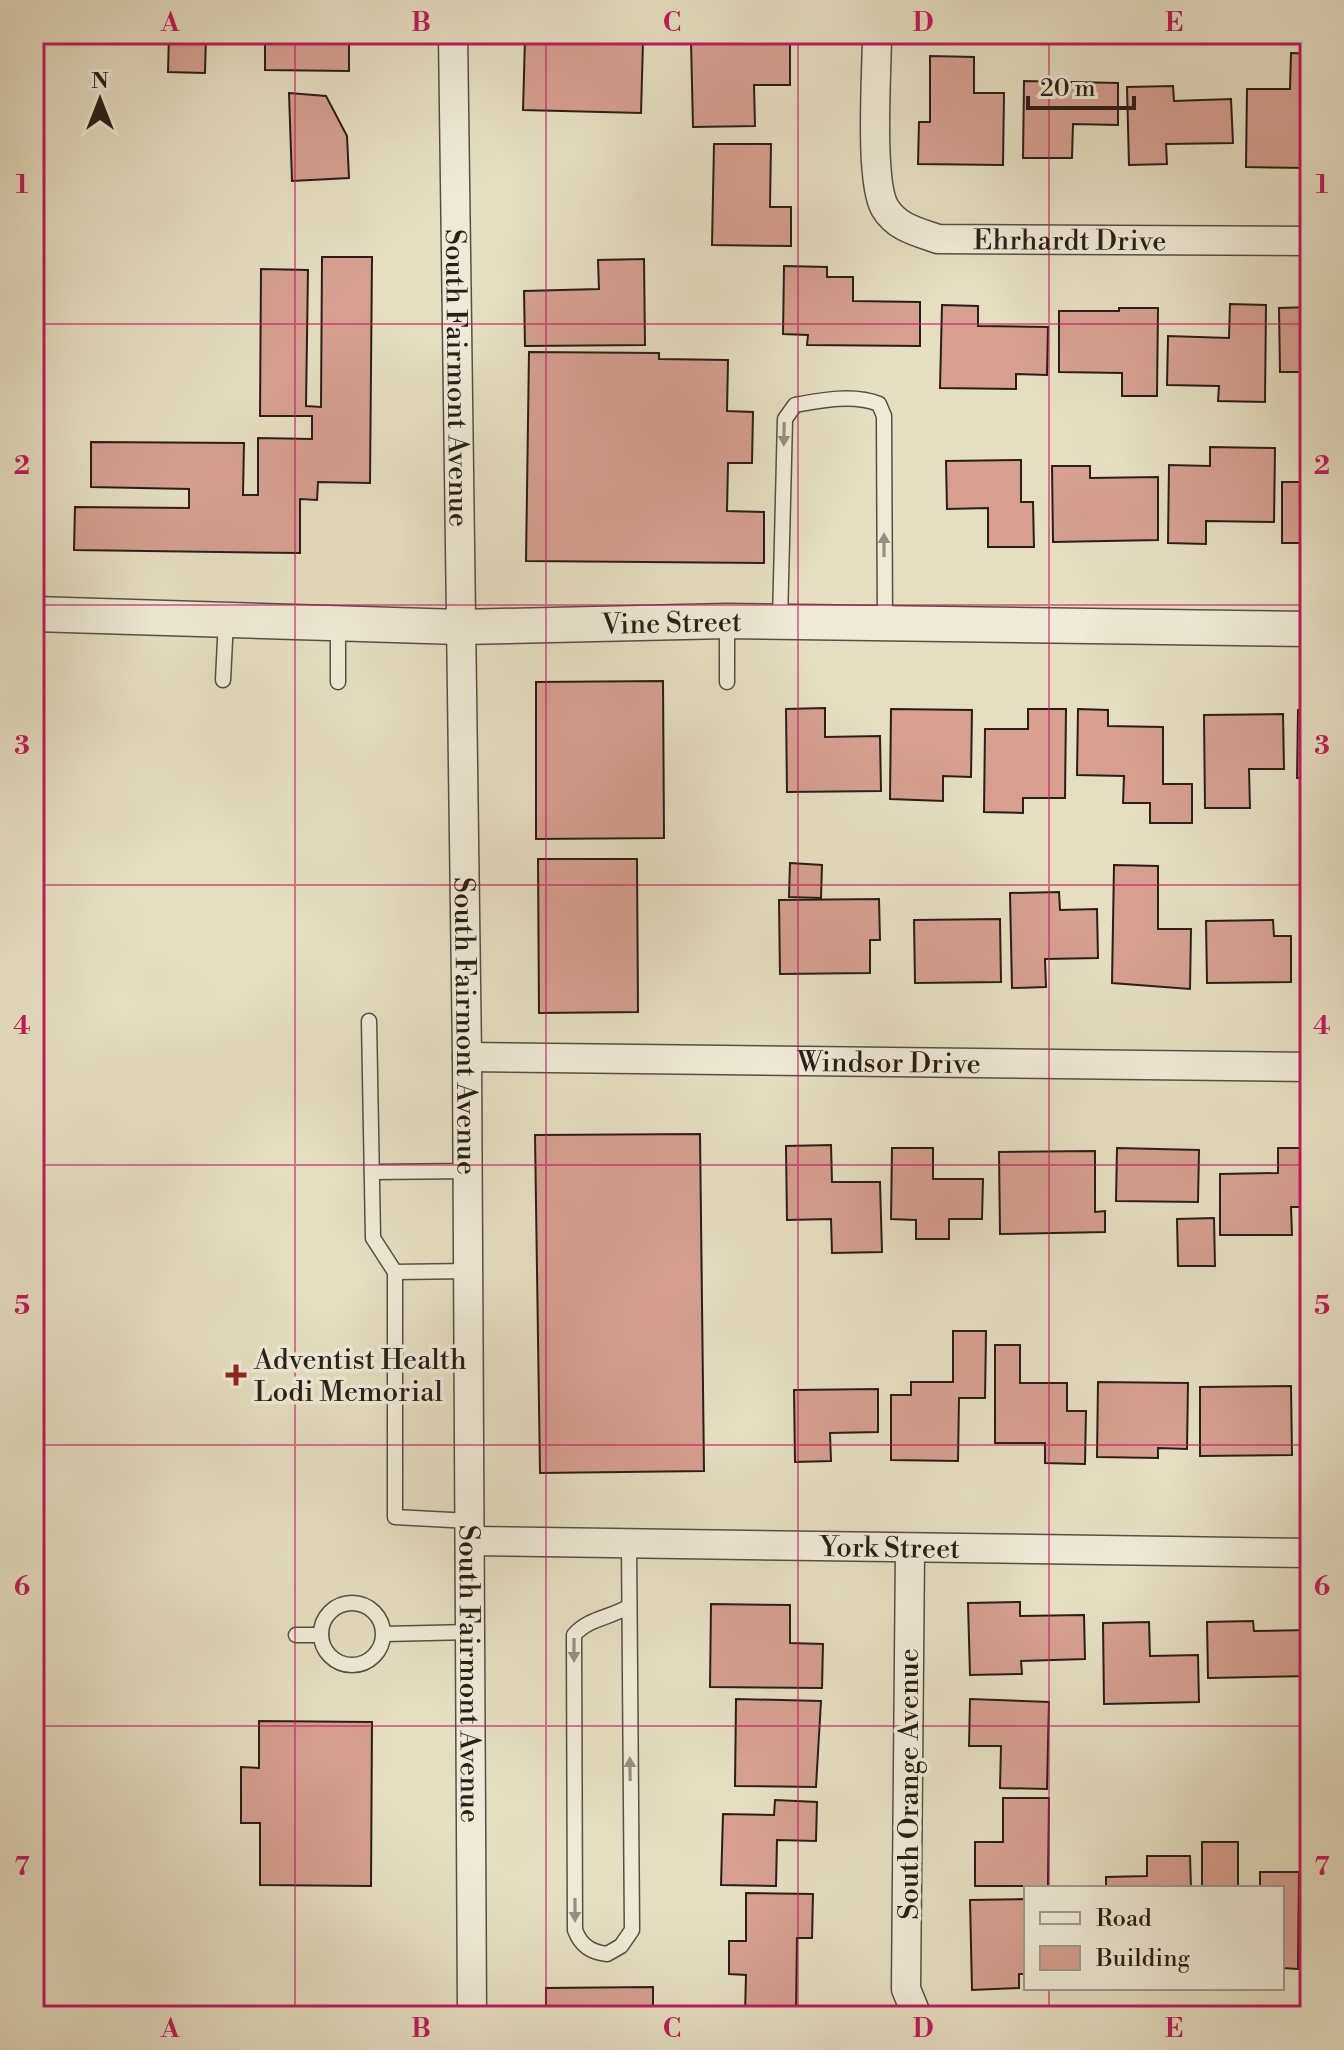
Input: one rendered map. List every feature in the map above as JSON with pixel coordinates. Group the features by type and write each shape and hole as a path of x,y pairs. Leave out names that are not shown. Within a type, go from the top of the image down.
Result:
{"street":[{"name":"South Fairmont Avenue","path":"453,34 467,1057 472,2016"},
{"name":"Ehrhardt Drive","path":"877,34 878,165 884,207 903,227 938,239 1310,241"},
{"name":"Vine Street","path":"34,614 460,627 780,621 1310,629"},
{"name":"Windsor Drive","path":"467,1057 1310,1067"},
{"name":"York Street","path":"470,1531 629,1544 1310,1553"},
{"name":"South Orange Avenue","path":"910,1550 906,1989 917,2016"}],"lane":[{"path":"34,338 34,344"},
{"path":"780,621 785,419 795,405 827,399 869,400 879,404 884,416 885,623"},
{"path":"223,680 226,620"},
{"path":"727,621 727,682"},
{"path":"338,624 338,682"},
{"path":"369,1021 373,1238 395,1272 395,1517 470,1531"},
{"path":"372,1172 468,1171"},
{"path":"395,1272 469,1271"},
{"path":"628,1607 610,1618 584,1623 574,1635 575,1930 579,1941 593,1952 607,1954 621,1946 632,1930 629,1544"},
{"path":"352,1602 374,1611 382,1621 384,1634 375,1656 353,1666 330,1657 321,1635 330,1612 352,1602"},
{"path":"384,1634 471,1632"},
{"path":"296,1635 321,1635"}],"building":[{"path":"169,34 206,34 205,73 168,72"},
{"path":"277,34 349,34 349,71 265,70 265,43 276,43"},
{"path":"525,39 643,42 641,113 523,110"},
{"path":"790,40 790,85 754,85 755,126 693,127 691,42"},
{"path":"1291,53 1310,54 1310,96 1306,96 1305,114 1310,115 1309,168 1246,167 1247,89 1290,89"},
{"path":"930,56 974,57 974,93 1004,93 1003,165 918,164 919,122 930,122"},
{"path":"1024,81 1118,83 1118,125 1073,124 1072,158 1023,158"},
{"path":"1173,86 1174,101 1231,99 1233,143 1166,144 1167,164 1129,165 1127,87"},
{"path":"289,93 326,96 347,136 349,178 292,181"},
{"path":"714,144 771,144 770,207 791,207 791,246 712,245"},
{"path":"322,257 372,257 370,483 318,482 317,500 300,499 300,553 74,550 75,507 189,508 189,489 91,487 91,442 244,443 243,495 258,495 258,438 312,439 312,416 260,416 261,269 308,270 306,406 321,407"},
{"path":"644,259 645,345 525,346 524,291 599,289 598,260"},
{"path":"784,266 827,267 827,277 853,277 853,301 920,302 920,346 807,345 808,335 783,334"},
{"path":"1230,304 1266,305 1265,402 1218,401 1219,386 1167,385 1168,336 1229,338"},
{"path":"942,305 978,306 978,326 1048,327 1047,375 1016,374 1016,389 940,388"},
{"path":"1310,307 1310,372 1280,372 1279,308"},
{"path":"1119,308 1158,308 1157,396 1122,396 1122,373 1059,372 1059,311 1119,311"},
{"path":"529,352 659,353 659,359 728,360 727,411 753,412 752,463 728,463 727,511 764,512 764,563 526,561"},
{"path":"1210,447 1275,448 1274,522 1206,521 1206,544 1168,543 1169,465 1210,466"},
{"path":"1021,460 1021,502 1033,502 1034,547 988,547 988,508 947,509 946,461"},
{"path":"1052,466 1090,466 1090,478 1158,477 1158,540 1053,542"},
{"path":"1282,482 1310,482 1310,543 1282,543"},
{"path":"663,681 664,838 536,839 536,682"},
{"path":"825,708 825,737 880,736 881,791 787,792 786,709"},
{"path":"891,709 972,710 971,777 943,776 943,801 890,799"},
{"path":"1028,709 1066,709 1065,798 1023,798 1023,813 984,812 985,729 1028,729"},
{"path":"1078,709 1108,710 1108,726 1163,727 1163,784 1192,784 1192,823 1150,823 1150,803 1123,803 1124,776 1077,775"},
{"path":"1298,710 1310,710 1310,778 1297,778"},
{"path":"1283,714 1284,769 1249,769 1250,808 1205,808 1204,715"},
{"path":"538,859 637,859 638,1012 539,1013"},
{"path":"790,863 822,865 821,898 789,897"},
{"path":"1114,865 1158,866 1158,929 1191,929 1190,989 1112,983"},
{"path":"1059,892 1060,910 1097,909 1098,958 1045,959 1046,987 1012,988 1010,893"},
{"path":"879,899 880,940 870,940 870,973 780,974 779,900"},
{"path":"1303,907 1310,907 1310,988 1304,989"},
{"path":"1000,919 1001,982 915,983 914,920"},
{"path":"1273,920 1274,936 1291,936 1291,982 1207,983 1206,921"},
{"path":"700,1134 704,1471 540,1473 535,1135"},
{"path":"831,1145 832,1182 880,1182 882,1252 832,1253 831,1219 787,1220 786,1146"},
{"path":"892,1148 933,1148 933,1179 983,1179 982,1219 949,1219 949,1239 916,1239 916,1220 891,1219"},
{"path":"1117,1148 1199,1150 1198,1202 1116,1201"},
{"path":"1278,1148 1310,1148 1310,1207 1291,1207 1292,1235 1220,1235 1220,1174 1278,1173"},
{"path":"1095,1151 1095,1212 1105,1211 1105,1232 1000,1234 999,1152"},
{"path":"1214,1218 1215,1266 1178,1266 1177,1219"},
{"path":"953,1331 986,1331 985,1398 959,1398 958,1461 891,1460 891,1395 911,1395 911,1382 953,1382"},
{"path":"995,1345 1020,1345 1020,1383 1067,1383 1067,1411 1086,1411 1085,1464 1045,1463 1045,1443 995,1443"},
{"path":"1098,1382 1188,1383 1187,1449 1158,1448 1158,1458 1097,1457"},
{"path":"1303,1382 1310,1382 1310,1434 1304,1434"},
{"path":"1291,1386 1292,1455 1200,1456 1200,1387"},
{"path":"878,1389 878,1432 830,1433 831,1461 795,1462 794,1390"},
{"path":"1020,1602 1020,1616 1084,1615 1085,1659 1021,1661 1022,1674 970,1675 968,1603"},
{"path":"711,1604 790,1605 790,1643 823,1644 822,1688 710,1687"},
{"path":"1253,1621 1254,1631 1310,1630 1310,1676 1208,1678 1207,1622"},
{"path":"1149,1622 1150,1656 1198,1655 1199,1702 1104,1704 1103,1623"},
{"path":"736,1699 821,1701 816,1787 735,1786"},
{"path":"970,1699 1049,1702 1047,1789 1000,1788 1001,1746 969,1746"},
{"path":"259,1721 372,1722 371,1886 260,1885 260,1823 241,1823 241,1767 259,1768"},
{"path":"1003,1798 1049,1798 1048,1886 975,1886 975,1842 1003,1842"},
{"path":"775,1800 817,1802 816,1841 777,1840 776,1886 721,1885 723,1814 774,1815"},
{"path":"1202,1842 1238,1842 1238,1886 1202,1886"},
{"path":"1147,1856 1190,1856 1191,1886 1106,1886 1106,1877 1147,1876"},
{"path":"1307,1859 1310,1859 1310,1931 1308,1931"},
{"path":"1260,1872 1299,1872 1298,1969 1284,1968 1284,1886 1260,1886"},
{"path":"746,1893 813,1894 812,1938 797,1938 796,2014 745,2013 746,1975 729,1974 729,1941 746,1941"},
{"path":"1024,1899 1024,1974 1019,1974 1019,1988 972,1990 970,1900"},
{"path":"653,1987 653,2016 546,2016 546,1988"}],"place":[{"name":"Adventist Health Lodi Memorial","path":"236,1375"}]}
